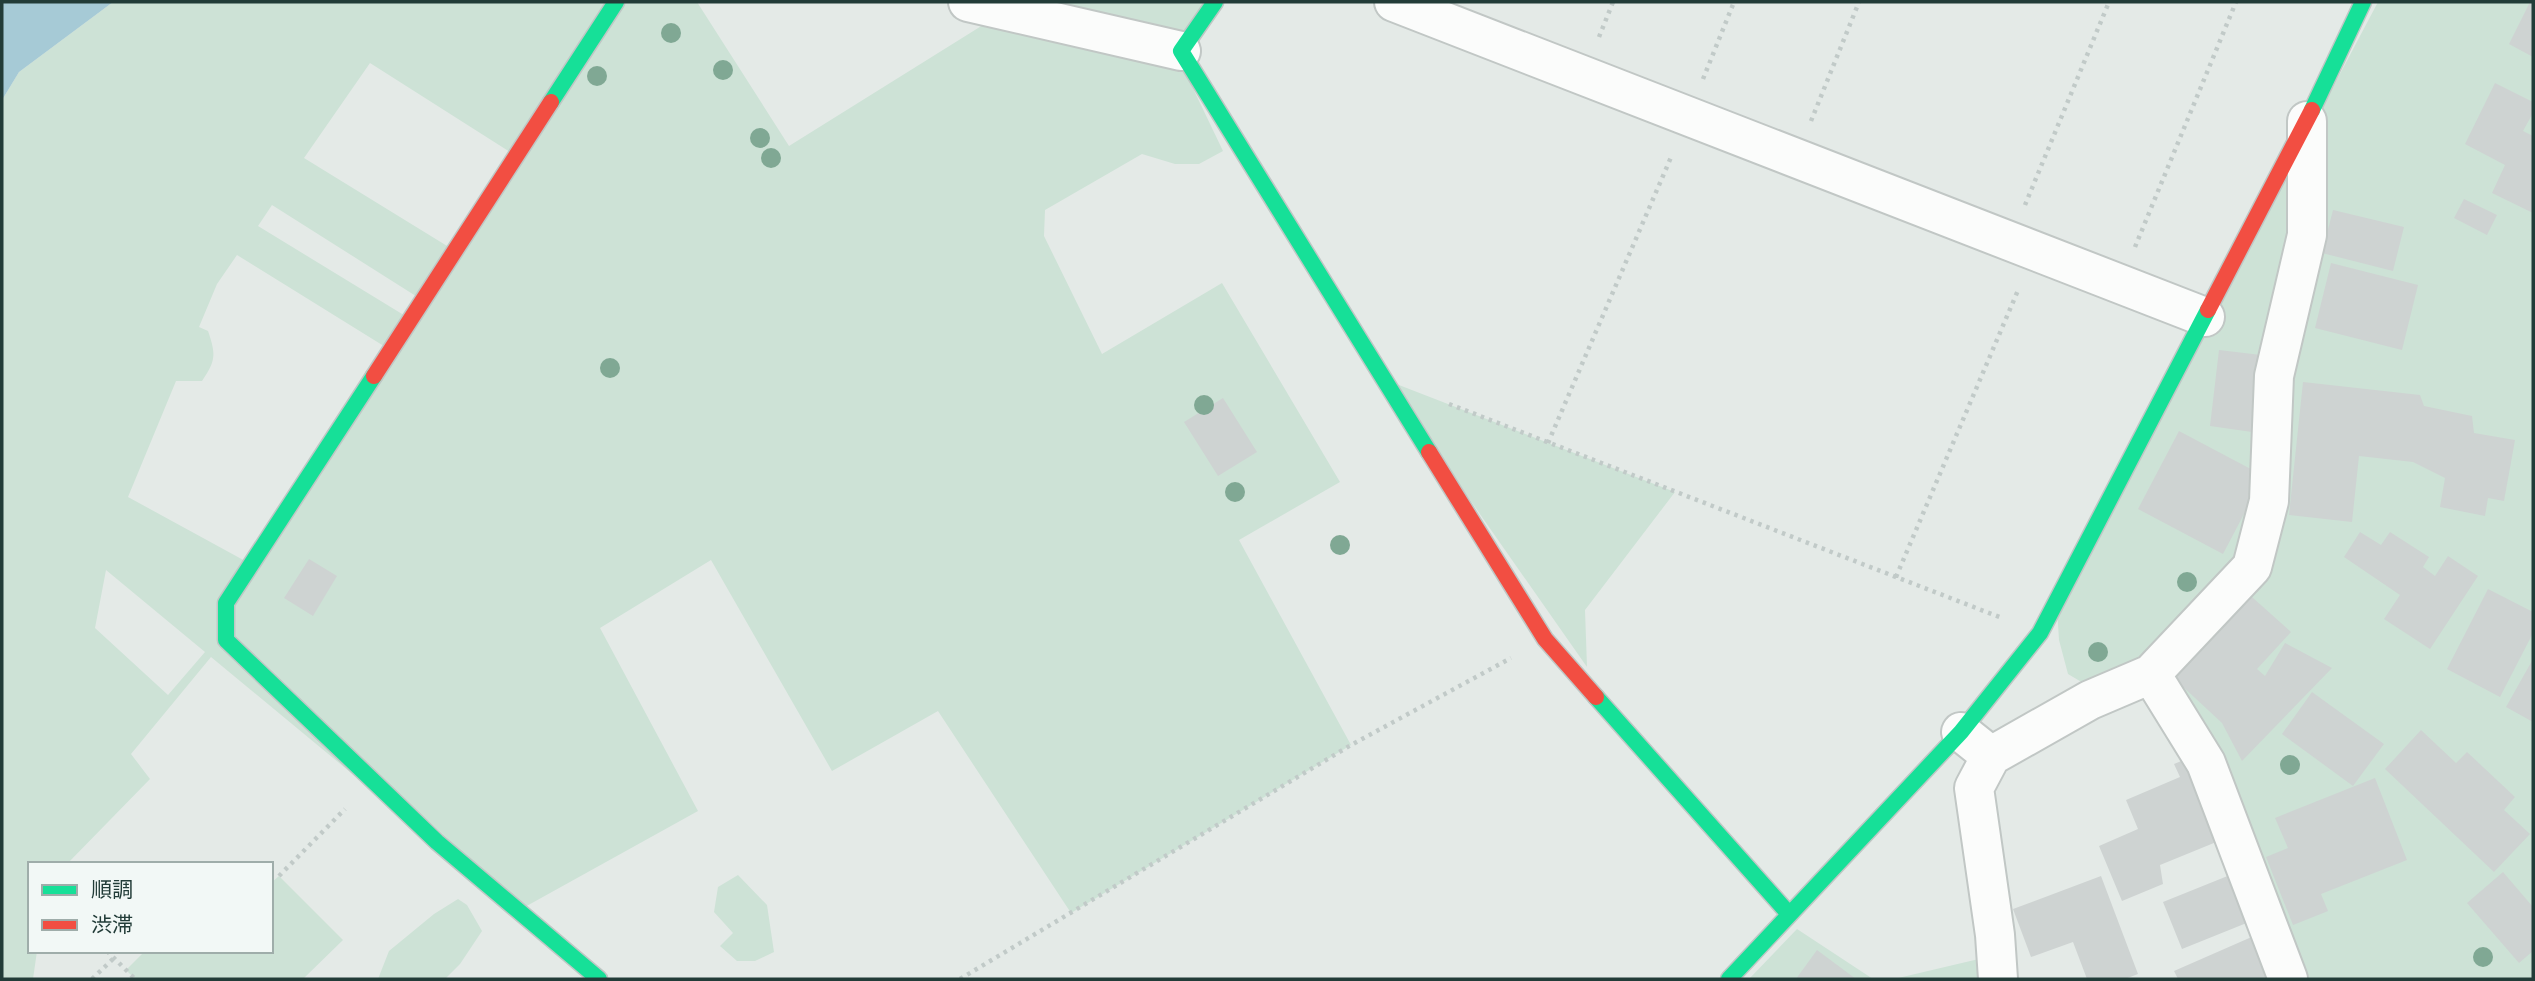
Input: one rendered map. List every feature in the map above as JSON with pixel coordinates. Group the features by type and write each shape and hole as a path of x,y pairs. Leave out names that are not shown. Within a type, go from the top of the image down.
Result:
{"street":[{"path":"599,979 437,842 226,640 226,603 615,2"},
{"path":"968,2 1181,51 1545,639 1789,914"},
{"path":"1181,51 1215,2"},
{"path":"1394,2 2205,317"},
{"path":"1729,979 1961,732 2040,633 2307,121 2363,2"},
{"path":"1998,979 1995,935 1974,788 1991,756 2090,701 2151,674 2252,567 2269,501 2274,376 2307,235 2307,121"},
{"path":"2151,674 2207,763 2288,979"},
{"path":"1961,732 1991,756"}],"path":[{"path":"1548,443 1734,2"},
{"path":"1796,158 1859,2"},
{"path":"1896,577 2022,246 2109,2"},
{"path":"2120,284 2236,2"},
{"path":"1448,404 2040,633"},
{"path":"960,979 1351,745 1545,639"},
{"path":"279,876 374,780"},
{"path":"109,953 135,979"},
{"path":"92,979 114,958"}],"green space":[{"path":"113,2 613,2 513,154 370,63 304,158 452,249 419,298 272,205 258,226 407,317 387,348 237,255 217,284 199,327 208,331 211,339 213,357 210,368 202,381 176,381 128,497 247,562 221,643 437,844 211,657 131,754 150,779 69,862 28,862 28,953 37,953 33,979 2,979 2,100 19,72","holes":["106,570 205,652 168,695 95,628"]},
{"path":"620,2 697,2 789,146 999,15 1177,55 1223,151 1199,164 1175,164 1142,154 1045,210 1044,236 1102,354 1222,283 1340,482 1239,540 1351,745 1071,913 938,711 832,771 711,560 600,628 698,811 523,908 231,639 231,603"},
{"path":"974,2 1224,2 1181,50"},
{"path":"2378,2 2533,2 2533,979 2300,979 2160,675 2095,690 2068,674 2059,640 2057,608"},
{"path":"1386,380 1675,492 1585,610 1587,667"},
{"path":"738,875 767,905 774,952 755,961 737,961 720,946 733,933 714,912 718,887"},
{"path":"279,876 343,940 303,979 135,979 126,970 143,953 273,953 273,881"},
{"path":"458,899 467,905 482,931 460,964 445,979 378,979 389,951 434,914"},
{"path":"1797,929 1873,979 1749,979"},
{"path":"1983,958 1986,979 1894,979"}],"water":[{"path":"2,2 113,2 19,72 2,100"}],"building":[{"path":"2530,2 2533,2 2533,57 2509,44"},
{"path":"2495,83 2533,102 2533,113 2523,131 2533,136 2533,213 2492,193 2505,165 2465,144"},
{"path":"2464,199 2497,215 2487,235 2454,218"},
{"path":"2333,210 2404,227 2393,271 2322,253"},
{"path":"2331,263 2418,285 2402,350 2315,328"},
{"path":"2219,350 2261,355 2252,432 2210,426"},
{"path":"2303,382 2420,395 2424,406 2472,416 2474,433 2515,440 2504,501 2488,498 2485,516 2440,507 2445,478 2413,462 2359,456 2352,522 2289,515"},
{"path":"1223,398 1257,452 1218,476 1184,422"},
{"path":"2179,431 2264,476 2223,554 2138,509"},
{"path":"2360,532 2381,545 2390,532 2429,557 2423,567 2435,576 2448,556 2478,576 2430,649 2384,619 2400,595 2344,557"},
{"path":"309,559 337,576 313,616 284,598"},
{"path":"2243,589 2291,632 2257,669 2265,676 2285,643 2332,668 2242,761 2222,723 2166,671"},
{"path":"2488,589 2533,612 2533,633 2500,697 2447,669"},
{"path":"2533,659 2533,722 2506,707"},
{"path":"2312,692 2384,744 2353,786 2282,734"},
{"path":"2421,730 2456,763 2467,752 2515,797 2504,810 2530,834 2494,872 2385,769"},
{"path":"2196,755 2231,836 2160,865 2163,884 2122,901 2099,846 2138,829 2126,800 2180,777 2174,764"},
{"path":"2375,778 2407,860 2321,894 2328,911 2293,925 2266,857 2288,848 2275,818"},
{"path":"2240,871 2259,918 2182,949 2163,902"},
{"path":"2503,872 2533,907 2533,951 2519,963 2467,903"},
{"path":"2101,876 2138,974 2125,979 2087,979 2073,942 2031,957 2013,909"},
{"path":"2263,932 2284,979 2178,979 2174,971"},
{"path":"1817,950 1856,979 1796,979"}],"traffic: fast":[{"path":"551,102 616,2"},
{"path":"1215,2 1181,51 1429,452"},
{"path":"2312,110 2363,2"},
{"path":"1729,979 1961,732 2040,633 2208,310"},
{"path":"374,376 226,603 226,640 437,842 599,979"},
{"path":"1596,697 1789,914"}],"traffic: jam":[{"path":"374,376 551,102"},
{"path":"2208,310 2312,110"},
{"path":"1429,452 1545,639 1596,697"}]}
